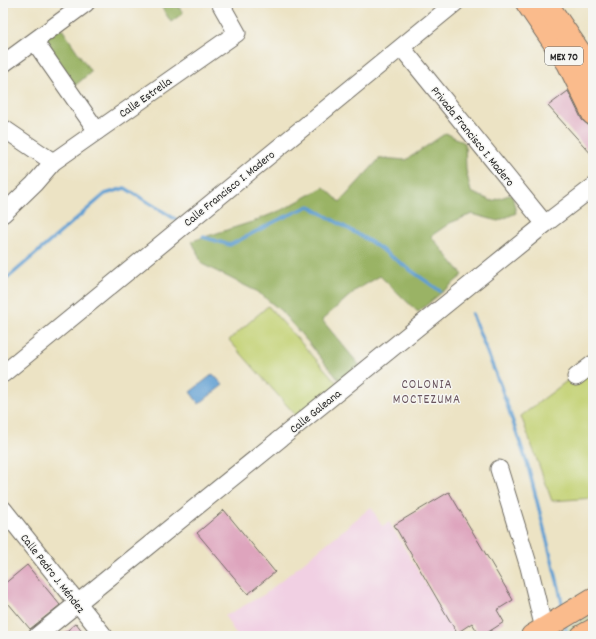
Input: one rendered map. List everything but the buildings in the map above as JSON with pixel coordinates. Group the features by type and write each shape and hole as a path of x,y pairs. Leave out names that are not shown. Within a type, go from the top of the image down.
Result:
{"main road":[{"name":"MEX 70","path":"527,3 568,63 593,114"},
{"name":"MEX 70","path":"546,3 583,57 593,78"},
{"path":"542,630 593,599"},
{"path":"582,636 593,630"}],"street":[{"path":"3,64 35,42 86,3"},
{"name":"Calle Estrella","path":"3,214 34,184 53,162 237,33 220,3"},
{"name":"Calle Francisco I. Madero","path":"3,374 455,3"},
{"path":"35,42 97,131"},
{"name":"Privada Francisco I. Madero","path":"402,48 545,224"},
{"path":"3,128 53,162"},
{"name":"Calle Galeana","path":"37,636 545,224 593,187"},
{"path":"576,377 593,364"},
{"path":"499,469 529,567 542,630"},
{"name":"Calle Pedro J. Méndez","path":"3,509 104,636"}],"shaded area":[{"path":"371,507 382,526 389,522 457,636 237,636 225,616 265,594"}],"green space":[{"path":"159,3 176,3 183,13 171,22"},
{"path":"60,26 91,72 71,89 38,43"},
{"path":"446,133 465,143 466,170 471,192 492,201 512,194 516,213 498,221 472,214 450,223 431,236 463,275 418,312 380,276 356,290 322,320 361,367 342,384 280,310 258,292 202,264 192,241 252,222 284,209 324,187 340,202 380,158 406,160"},
{"path":"268,306 339,385 299,419 229,340"},
{"path":"593,361 593,498 552,501 521,416"},
{"path":"593,614 593,618 562,636 557,636 557,634"}],"water":[{"path":"213,374 223,385 199,404 190,392"}],"waterway":[{"path":"3,282 105,194 125,188 180,222"},
{"path":"203,237 230,245 309,206 371,242 440,291"},
{"path":"472,314 501,387 528,466 563,609"},
{"path":"565,625 567,636"}],"district":[{"name":"COLONIA MOCTEZUMA","path":"427,390"}]}
